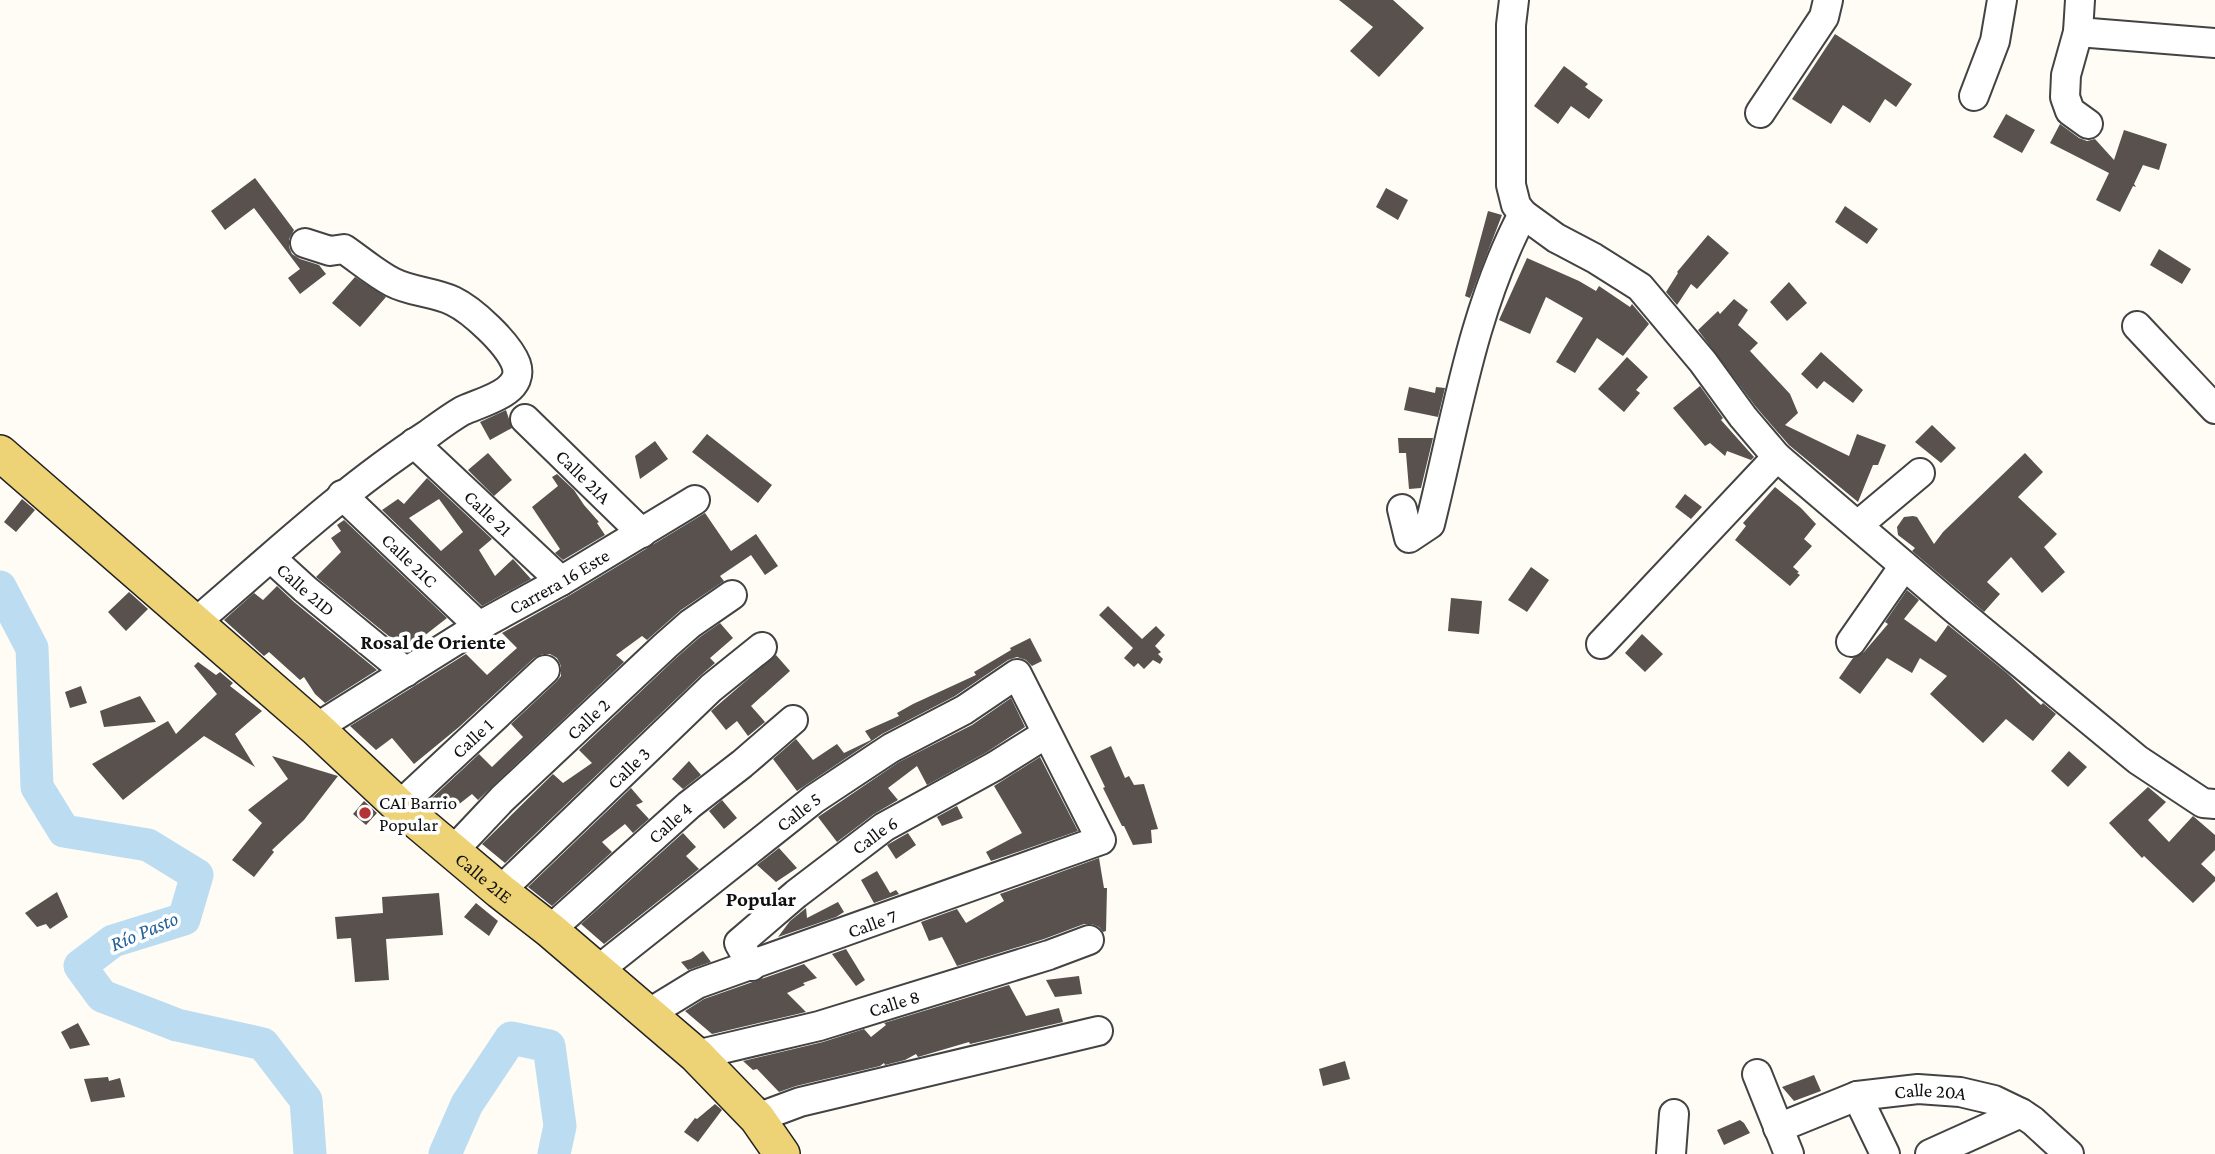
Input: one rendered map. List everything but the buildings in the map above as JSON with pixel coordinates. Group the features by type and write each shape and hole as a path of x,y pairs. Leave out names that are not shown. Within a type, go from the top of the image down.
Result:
{"main road":[{"name":"Calle 21E","path":"0,453 316,728 399,806 696,1055 757,1118 782,1154"}],"street":[{"path":"1514,0 1511,25 1511,185 1516,205 1522,214 1556,238 1640,287 1777,457 2138,760 2203,803 2215,804"},
{"path":"1760,113 1824,17 1828,0"},
{"path":"1974,96 1995,41 2001,0"},
{"path":"2080,0 2078,32 2066,75 2065,97 2070,111 2088,124"},
{"path":"2078,32 2215,43"},
{"path":"1402,509 1409,538 1430,524 1471,348 1495,276 1522,214"},
{"path":"196,622 342,495 462,411 501,395 512,385 516,376 517,366 513,358 482,322 452,300 418,292 393,282 344,249 330,251 304,243"},
{"path":"2137,326 2215,409"},
{"name":"Calle 21A","path":"525,419 642,533"},
{"name":"Calle 21","path":"414,443 561,582"},
{"path":"1601,644 1777,457"},
{"path":"1857,525 1920,473"},
{"name":"Calle 21C","path":"342,495 479,626"},
{"name":"Carrera 16 Este","path":"316,728 479,626 561,582 695,500"},
{"name":"Calle 21D","path":"271,558 406,672"},
{"path":"1851,642 1904,566"},
{"name":"Calle 2","path":"453,851 502,799 665,646 732,595"},
{"name":"Calle 3","path":"500,891 711,688 762,647"},
{"name":"Calle 1","path":"399,806 545,670"},
{"name":"Calle 5","path":"597,971 814,799 891,748 964,710 1017,674 1046,734"},
{"name":"Calle 4","path":"550,930 689,805 793,720"},
{"name":"Calle 7","path":"648,1014 697,984 1101,840 1046,734"},
{"name":"Calle 6","path":"752,966 739,943 796,894 884,827 995,766 1046,734"},
{"name":"Calle 8","path":"696,1055 819,1026 1037,959 1089,940"},
{"path":"757,1118 800,1102 1097,1031"},
{"path":"1757,1074 1784,1141"},
{"name":"Calle 20A","path":"1784,1141 1857,1096 1918,1089 1960,1092 1994,1100 2033,1121 2069,1154"},
{"path":"1857,1096 1885,1154"},
{"path":"1930,1154 2021,1113"},
{"path":"1671,1154 1674,1114"}],"waterway":[{"name":"Río Pasto","path":"0,587 32,648 37,787 64,831 148,845 197,875 184,919 113,941 80,966 102,996 177,1025 263,1044 306,1100 310,1154"},
{"name":"Río Pasto","path":"445,1154 467,1104 511,1038 549,1046 560,1126 554,1154"}],"place":[{"name":"CAI Barrio Popular","path":"365,813"}],"district":[{"name":"Rosal de Oriente","path":"433,642"},
{"name":"Popular","path":"761,899"}]}
